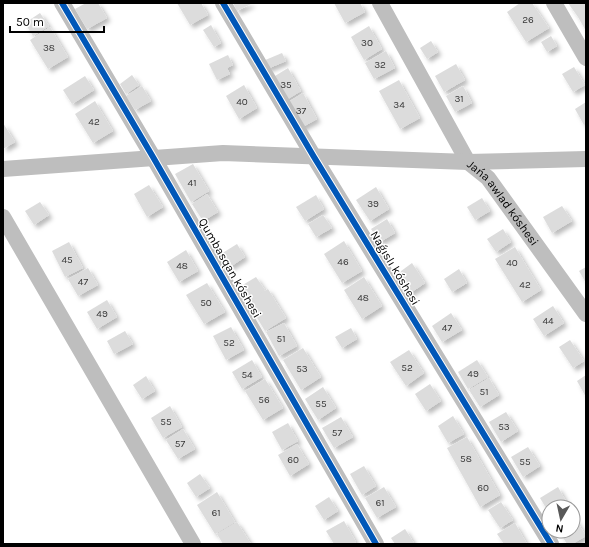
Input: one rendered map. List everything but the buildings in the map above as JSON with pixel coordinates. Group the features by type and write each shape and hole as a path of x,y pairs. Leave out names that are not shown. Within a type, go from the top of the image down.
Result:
{"street":[{"name":"Qumbasqan kóshesi","path":"62,3 153,157 376,544"},
{"name":"Naǵıslı kóshesi","path":"222,3 314,157 551,544"},
{"name":"Jańa awlad kóshesi","path":"380,3 468,162 488,178 586,314"},
{"path":"554,3 586,58"},
{"path":"3,169 223,153 468,162 586,159"},
{"path":"3,217 193,544"}],"cycle path":[{"path":"62,3 153,157 376,544"},
{"path":"223,3 314,157 551,544"}]}
